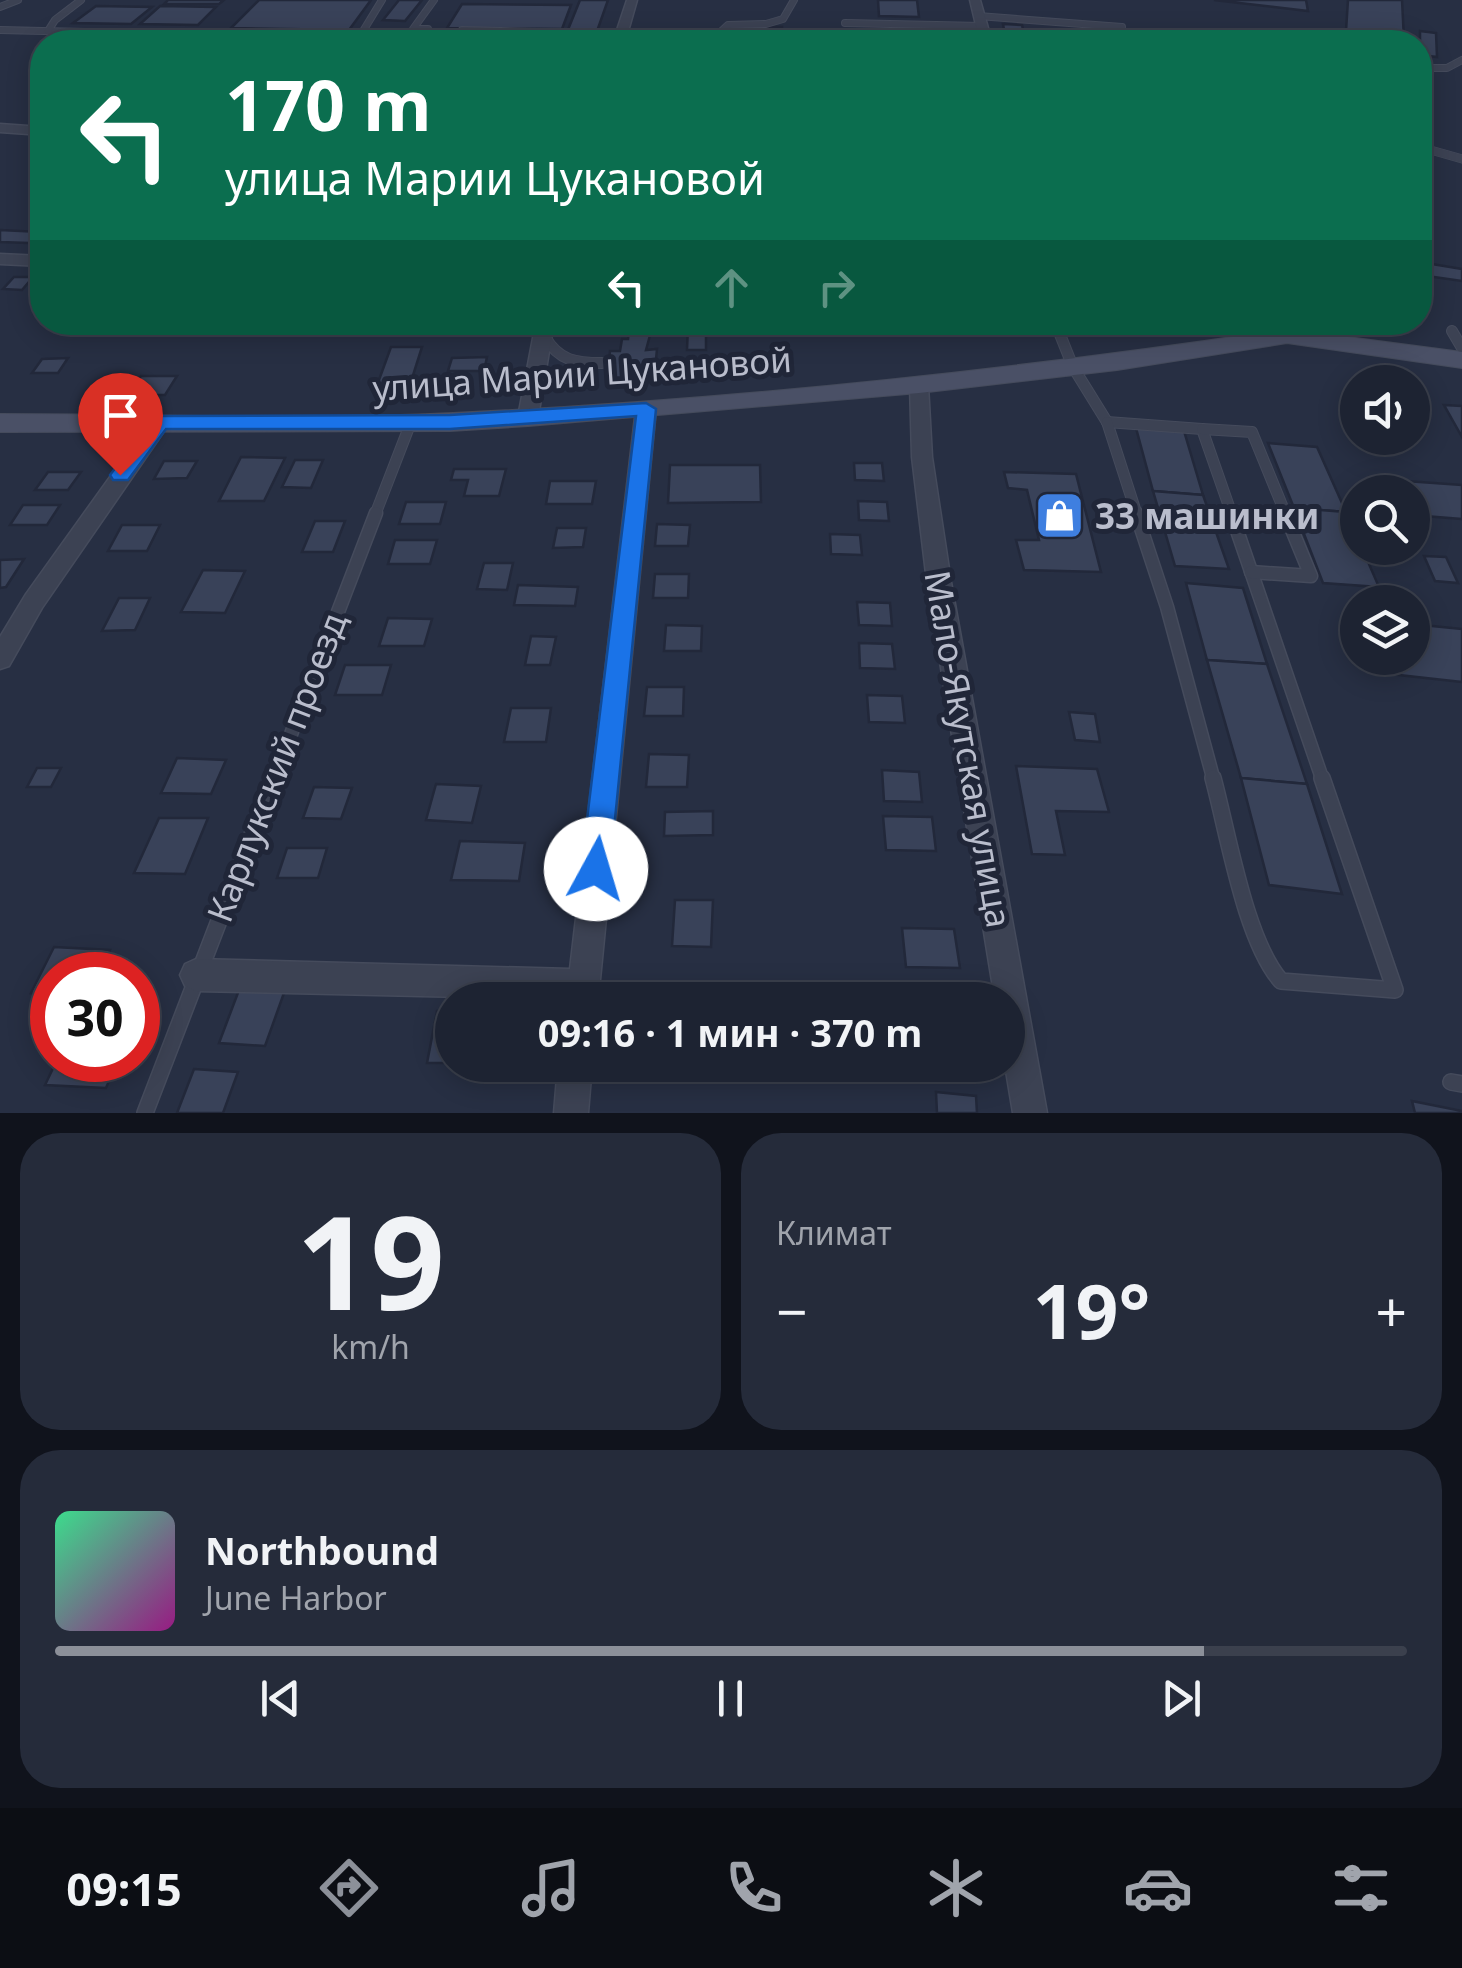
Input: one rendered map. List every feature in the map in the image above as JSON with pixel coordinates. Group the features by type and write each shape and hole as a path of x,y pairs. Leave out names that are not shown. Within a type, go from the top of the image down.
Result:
{"street":[{"path":"623,30 632,0"},
{"path":"975,0 983,30"},
{"path":"0,128 30,130"},
{"path":"0,259 30,260"},
{"path":"528,417 543,335"},
{"name":"улица Марии Цукановой","path":"0,423 411,422 528,417 919,384 1305,335"},
{"name":"улица Марии Цукановой","path":"1349,335 1462,360"},
{"name":"Мало-Якутская улица","path":"919,384 922,458 939,582 1030,1113"},
{"path":"583,982 646,409"},
{"path":"0,659 34,601 160,422"},
{"path":"196,975 435,986"},
{"path":"571,1113 574,1082"}],"lane":[{"path":"0,7 18,0"},
{"path":"49,30 55,20 81,0"},
{"path":"364,30 382,0"},
{"path":"413,29 434,0"},
{"path":"723,30 728,25 766,24 783,19 794,0"},
{"path":"846,24 980,21 1122,27"},
{"path":"413,29 455,30"},
{"path":"0,30 30,31"},
{"path":"1432,68 1447,68 1462,60"},
{"path":"1432,151 1462,160"},
{"path":"1452,331 1462,348"},
{"path":"547,335 554,354 570,364 602,363"},
{"path":"1060,335 1073,367 1107,422 1166,607 1251,919 1268,966 1280,981 1395,990 1202,429"},
{"name":"Карлукский проезд","path":"145,1113 411,422"},
{"path":"1107,422 1252,432 1311,576 1251,572"}],"building":[{"path":"168,0 224,0 219,4 164,4"},
{"path":"259,0 371,0 349,30 231,28"},
{"path":"399,0 422,0 405,21 383,20"},
{"path":"580,0 608,0 597,30 568,30"},
{"path":"878,0 917,0 919,17 879,16"},
{"path":"1214,0 1306,0 1308,11"},
{"path":"1348,0 1402,0 1404,30 1346,30"},
{"path":"462,4 571,5 562,29 447,28"},
{"path":"96,6 152,7 131,24 73,23"},
{"path":"160,6 216,7 198,25 140,24"},
{"path":"1003,24 1022,25 1023,30 1004,30"},
{"path":"730,26 782,27 782,30 730,30"},
{"path":"1432,32 1436,33 1437,57 1432,56"},
{"path":"0,230 30,231 29,243 0,242"},
{"path":"1432,264 1462,269 1462,281 1432,277"},
{"path":"14,277 30,277 22,290 3,289"},
{"path":"628,335 650,335 646,350 657,349 654,380 607,380 610,351 620,351 622,339 628,339"},
{"path":"688,335 706,335 706,350 687,350"},
{"path":"391,347 422,347 409,388 376,388"},
{"path":"487,357 484,371 448,371 452,358"},
{"path":"68,358 58,373 32,373 42,359"},
{"path":"141,376 177,376 165,395 128,395"},
{"path":"1444,405 1462,406 1462,437"},
{"path":"1136,428 1184,431 1203,495 1153,491"},
{"path":"1268,443 1317,447 1340,499 1340,512 1294,508"},
{"path":"241,457 285,458 264,501 219,501"},
{"path":"295,460 323,460 311,488 282,487"},
{"path":"164,461 197,461 187,478 154,479"},
{"path":"854,463 882,463 884,481 855,480"},
{"path":"670,465 760,465 761,502 668,503"},
{"path":"454,469 506,469 499,496 464,496 468,480 451,480"},
{"path":"48,472 81,472 68,490 35,490"},
{"name":"33 машинки","path":"1004,472 1076,474 1101,572 1024,570 1016,540 1039,540 1027,490 1008,488"},
{"path":"550,481 596,481 592,504 546,504"},
{"path":"1430,483 1462,485 1462,519 1430,516"},
{"path":"1153,491 1203,495 1229,569 1175,566"},
{"path":"858,501 887,502 889,521 859,520"},
{"path":"406,502 446,502 440,524 399,524"},
{"path":"23,505 60,505 47,525 10,525"},
{"path":"1294,508 1340,512 1340,565 1369,565 1378,585 1323,583"},
{"path":"315,521 345,521 333,552 302,552"},
{"path":"657,524 690,525 688,546 655,546"},
{"path":"122,525 160,525 147,551 108,551"},
{"path":"557,528 586,528 583,547 553,548"},
{"path":"830,534 860,535 862,555 831,554"},
{"path":"395,540 437,540 430,564 388,564"},
{"path":"1430,556 1446,557 1458,583 1435,581 1428,565"},
{"path":"24,559 6,587 0,588 0,560"},
{"path":"484,563 513,563 507,590 477,589"},
{"path":"203,570 245,571 225,613 181,612"},
{"path":"655,574 689,574 688,598 653,598"},
{"path":"1186,583 1243,588 1267,664 1207,660"},
{"path":"518,585 578,587 575,606 514,605"},
{"path":"119,598 150,598 135,630 102,631"},
{"path":"857,602 890,603 892,626 859,625"},
{"path":"388,618 432,619 424,646 379,646"},
{"path":"666,625 702,626 701,651 664,651"},
{"path":"1430,626 1462,629 1462,682 1399,675 1430,675"},
{"path":"531,636 556,637 550,665 525,665"},
{"path":"859,643 892,644 895,669 860,668"},
{"path":"1207,660 1267,664 1307,784 1241,778"},
{"path":"345,665 391,665 382,695 335,695"},
{"path":"647,687 684,687 683,716 644,716"},
{"path":"867,695 902,696 905,723 869,722"},
{"path":"511,708 551,708 546,742 504,742"},
{"path":"1069,712 1095,714 1100,742 1075,740"},
{"path":"649,754 689,755 687,787 646,787"},
{"path":"177,758 226,760 211,794 161,793"},
{"path":"1016,766 1097,769 1109,812 1056,811 1065,855 1032,854"},
{"path":"37,768 61,768 51,787 27,787"},
{"path":"882,770 919,772 922,802 884,801"},
{"path":"1241,778 1307,784 1342,894 1269,885"},
{"path":"436,784 481,786 472,823 426,820"},
{"path":"314,787 352,788 341,819 303,818"},
{"path":"713,811 713,835 664,836 665,812"},
{"path":"883,816 932,817 936,851 886,850"},
{"path":"159,818 208,818 185,874 134,873"},
{"path":"460,841 525,843 519,881 451,880"},
{"path":"287,848 327,848 318,878 277,878"},
{"path":"675,900 713,900 711,947 672,946"},
{"path":"902,928 954,929 960,968 906,967"},
{"path":"54,947 110,950 109,952 52,952"},
{"path":"239,990 284,993 265,1046 219,1043"},
{"path":"435,1021 435,1063 427,1063"},
{"path":"194,1069 238,1072 223,1113 177,1113"},
{"path":"46,1082 109,1082 106,1088 45,1085"},
{"path":"936,1092 976,1096 977,1113 937,1113"},
{"path":"1412,1101 1462,1111 1462,1113 1415,1113"}],"place":[{"name":"33 машинки","path":"1060,515"}],"route":[{"path":"120,475 160,422 450,422 646,409 596,869"}]}
